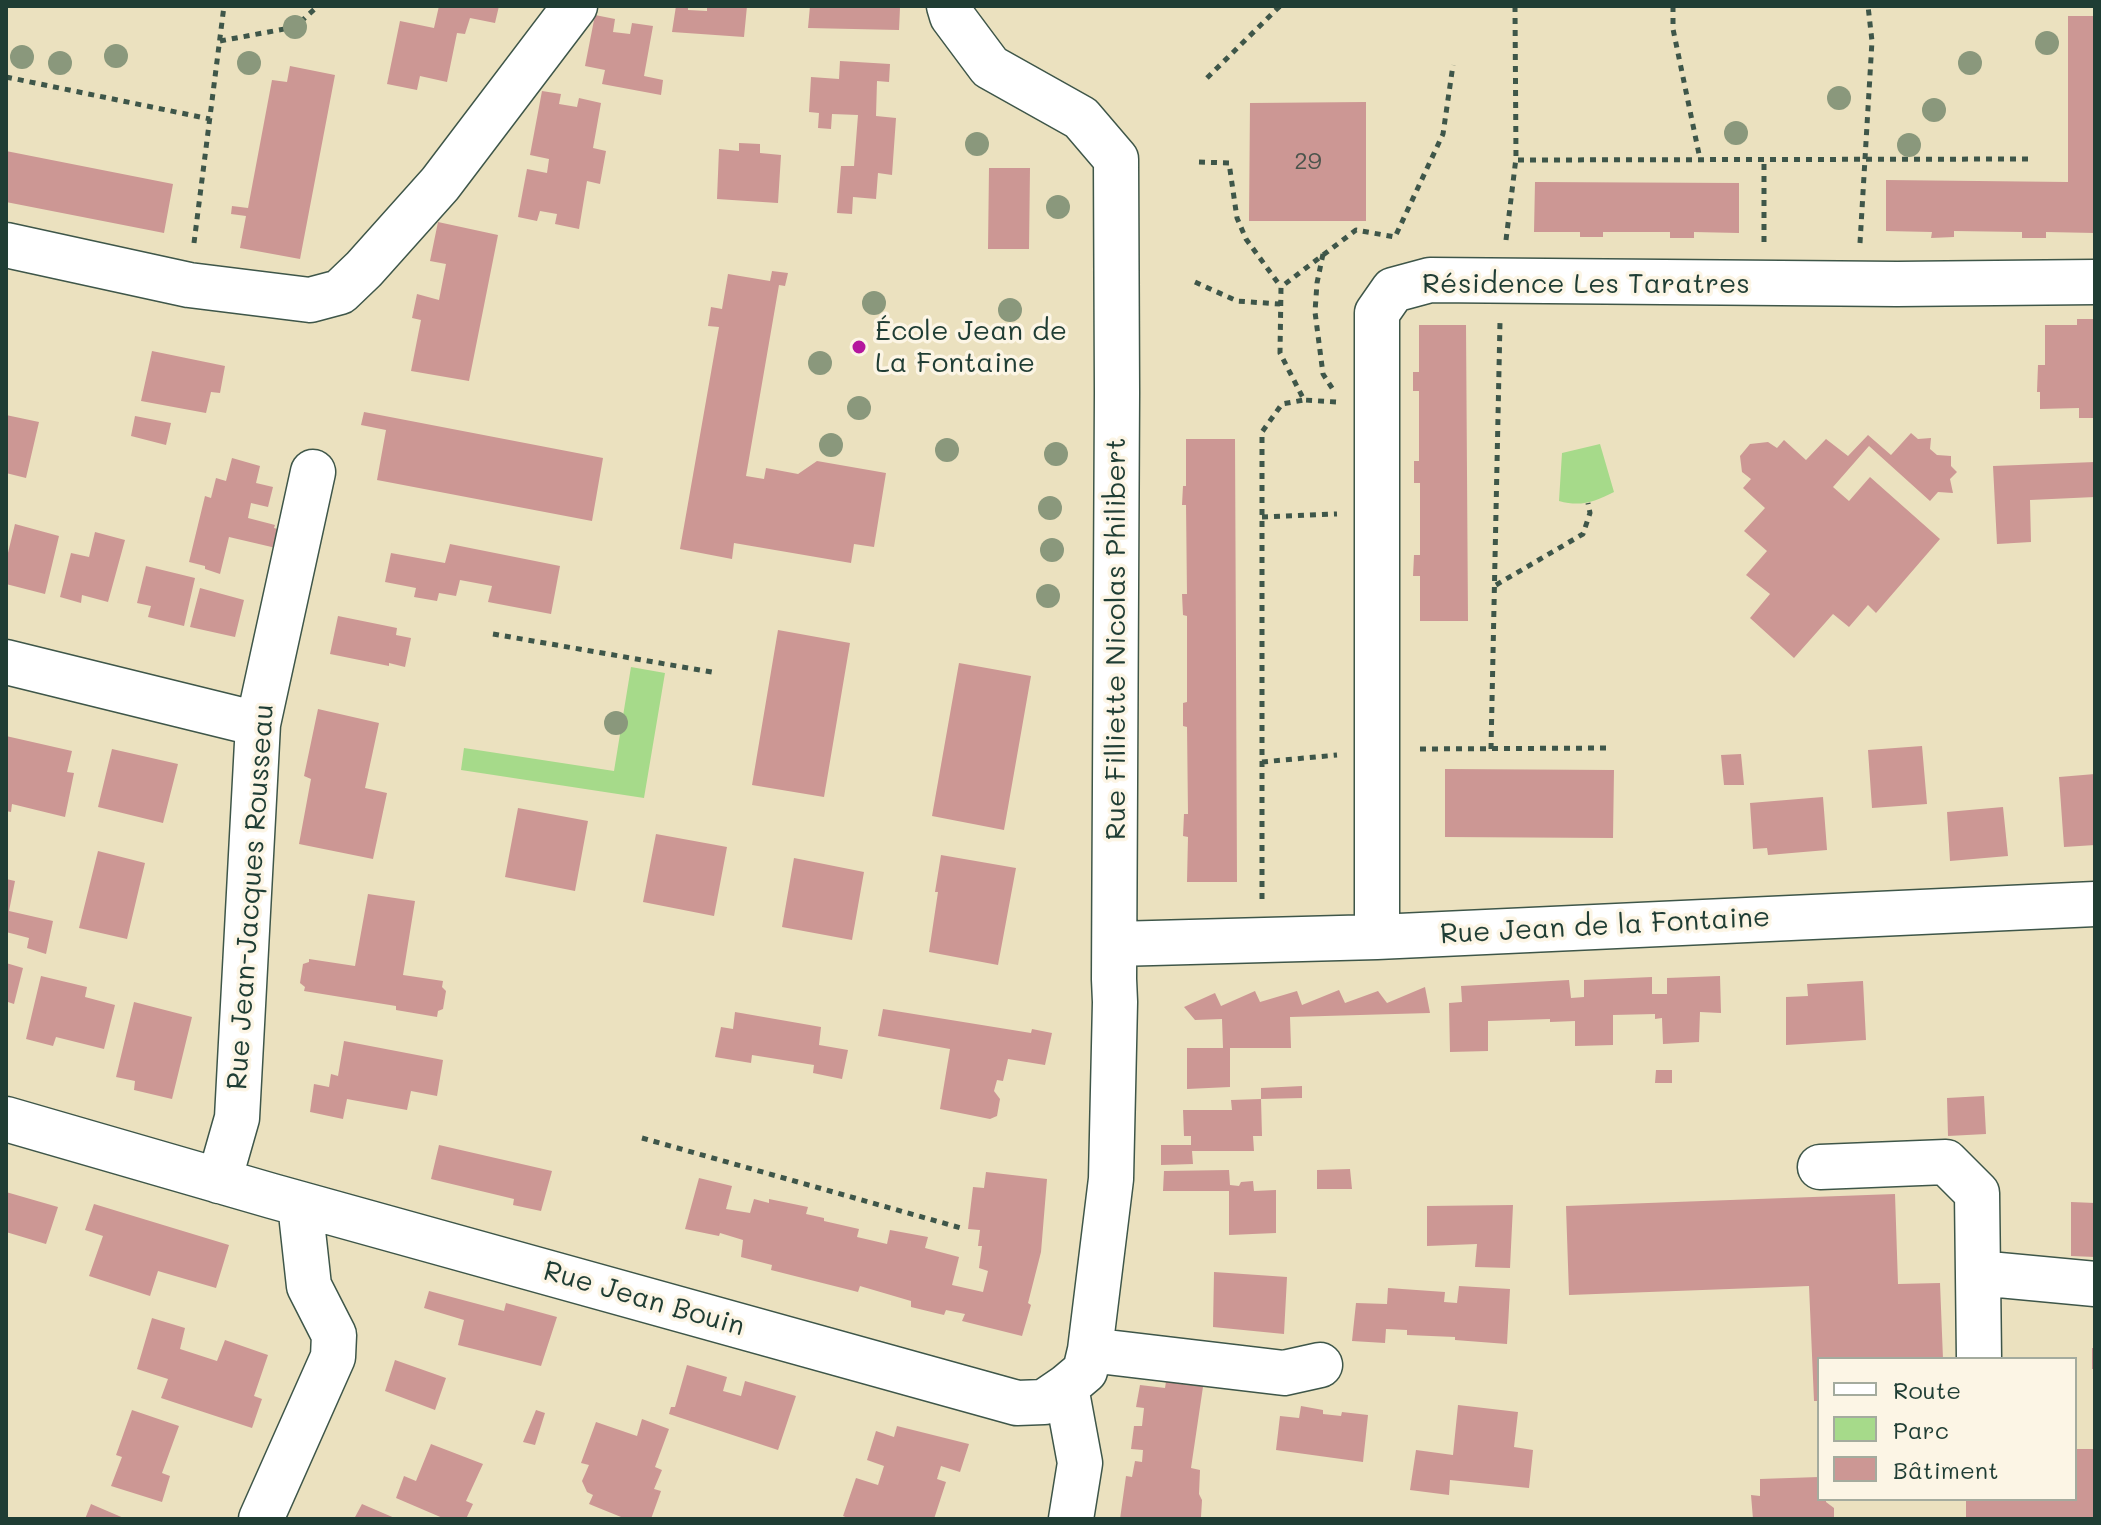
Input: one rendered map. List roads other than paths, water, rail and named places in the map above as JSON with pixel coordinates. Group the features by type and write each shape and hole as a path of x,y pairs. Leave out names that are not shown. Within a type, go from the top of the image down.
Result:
{"street":[{"path":"6,245 189,285 310,300 340,292 440,184 575,6"},
{"name":"Rue Filliette Nicolas Philibert","path":"949,6 952,16 990,67 1081,118 1116,159 1115,1002 1111,1179 1090,1350 1085,1371 1066,1387"},
{"name":"Résidence Les Taratres","path":"1377,937 1394,750 1376,513 1377,313 1393,290 1430,280 1857,284 2095,282"},
{"name":"Rue Jean-Jacques Rousseau","path":"219,1181 237,1118 258,724 313,472"},
{"path":"6,662 258,724"},
{"name":"Rue Jean de la Fontaine","path":"1115,944 1377,937 2095,904"},
{"name":"Rue Jean Bouin","path":"6,1119 1017,1403 1044,1402 1066,1387"},
{"path":"1820,1167 1946,1162 1977,1193 1979,1357"},
{"path":"261,1519 333,1357 334,1335 309,1286 300,1204"},
{"path":"1978,1273 2095,1284"},
{"path":"1090,1350 1284,1373 1320,1365"},
{"path":"1066,1387 1080,1463 1071,1519"}],"place":[{"name":"École Jean de La Fontaine","path":"859,347"}]}
